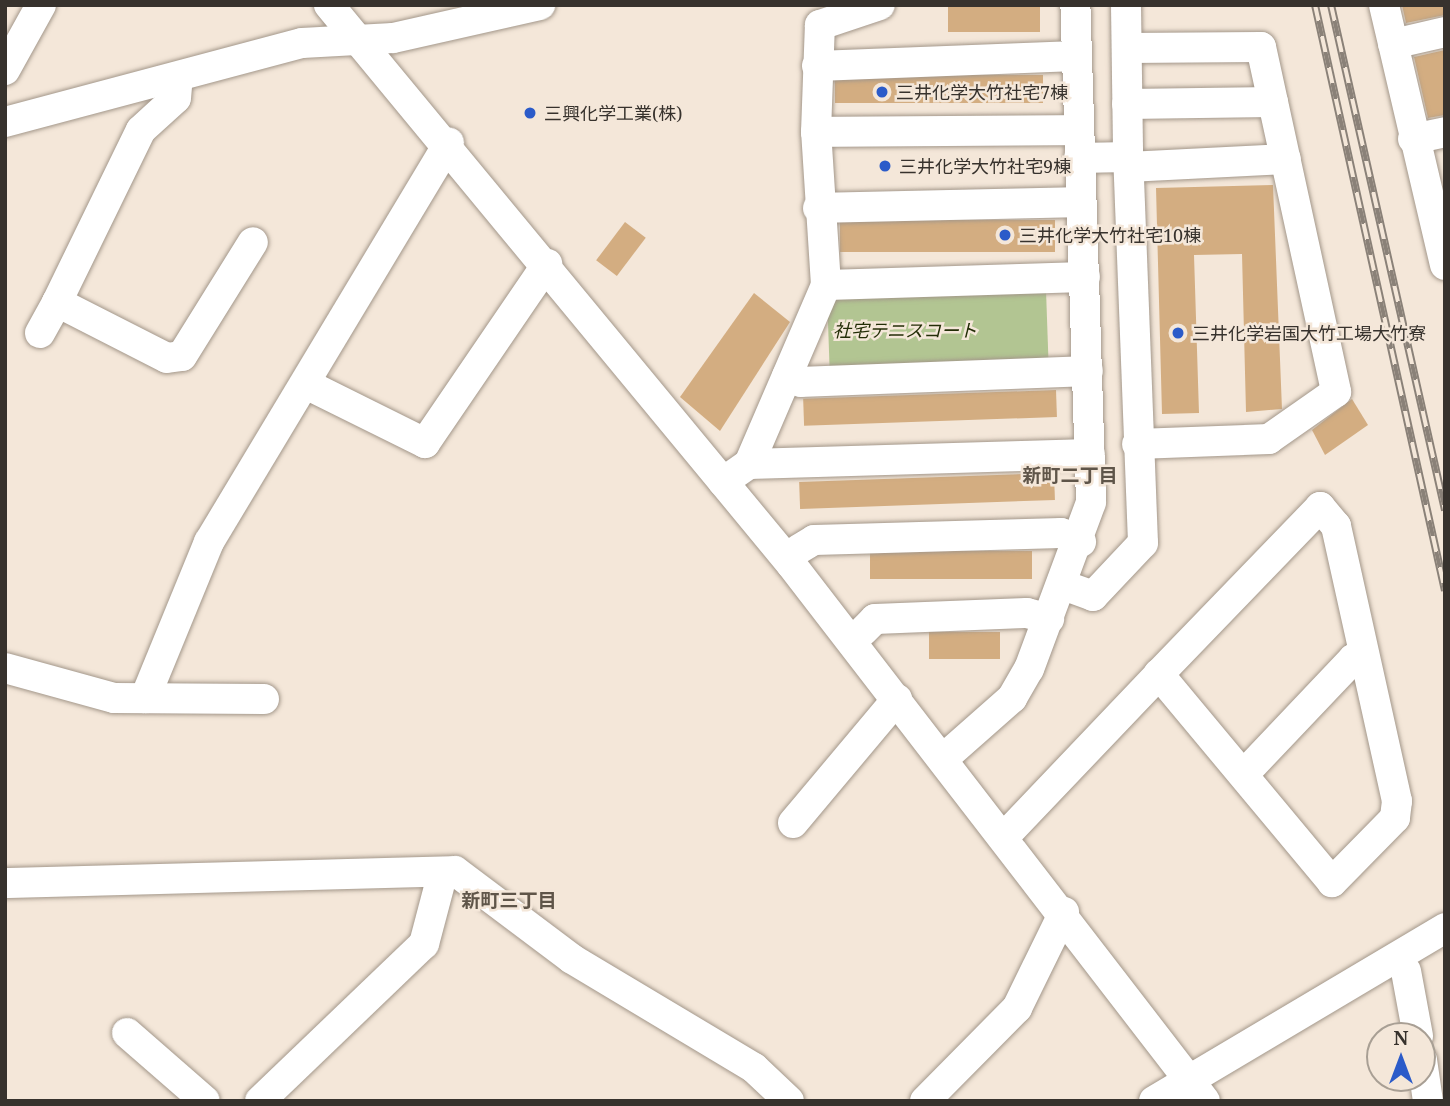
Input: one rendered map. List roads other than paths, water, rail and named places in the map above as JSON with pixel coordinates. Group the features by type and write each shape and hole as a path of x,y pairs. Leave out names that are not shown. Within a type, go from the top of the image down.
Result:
{"street":[{"path":"5,71 41,5"},
{"path":"329,5 351,37 449,142 547,264 737,472 799,549 863,631 950,752 1004,837 1198,1088"},
{"path":"5,122 302,43 351,37 393,38 492,10 540,5"},
{"path":"737,472 787,376 826,285 818,208 816,132 820,25 880,5"},
{"path":"950,752 1012,698 1081,542 1091,502 1075,5"},
{"path":"1063,585 1093,596 1143,543 1137,444 1128,162 1126,5"},
{"path":"1384,5 1413,139 1442,246"},
{"path":"1392,44 1445,32"},
{"path":"1127,48 1261,47 1336,392 1269,439 1137,444"},
{"path":"817,66 1076,56"},
{"path":"40,333 141,130 176,98 178,77"},
{"path":"1127,104 1273,102"},
{"path":"816,132 1079,144 1128,162 1286,159"},
{"path":"1413,139 1445,132"},
{"path":"145,698 209,542 449,142"},
{"path":"818,208 1081,202"},
{"path":"57,302 167,358 182,355 253,242"},
{"path":"306,384 425,443 547,264"},
{"path":"826,285 1085,277"},
{"path":"787,376 801,382 1088,371"},
{"path":"737,472 1090,454"},
{"path":"737,472 897,699 950,752"},
{"path":"1004,837 1159,674 1320,507 1336,526 1397,801 1395,818 1332,882 1245,773 1159,674"},
{"path":"799,549 814,540 1061,533 1081,542"},
{"path":"863,631 875,618 1027,613 1049,619"},
{"path":"1245,773 1353,659 1364,657"},
{"path":"5,668 114,698 264,699"},
{"path":"793,823 897,699"},
{"path":"5,883 454,871 572,959 754,1068 789,1101"},
{"path":"260,1101 424,944 443,872"},
{"path":"925,1101 1017,1008 1064,912"},
{"path":"1154,1101 1198,1088 1275,1027 1445,928"},
{"path":"1275,1027 1292,1039 1445,947"},
{"path":"1406,971 1415,1022"},
{"path":"127,1034 205,1101"}],"railway":[{"path":"1315,5 1445,591"},
{"path":"1331,5 1445,510"}],"place":[{"name":"三井化学大竹社宅7棟","path":"882,92"},
{"name":"三興化学工業(株)","path":"530,113"},
{"name":"三井化学大竹社宅9棟","path":"885,166"},
{"name":"三井化学大竹社宅10棟","path":"1005,235"},
{"name":"三井化学岩国大竹工場大竹寮","path":"1178,333"}],"district":[{"name":"新町二丁目","path":"1070,476"},
{"name":"新町三丁目","path":"509,901"}],"park label":[{"name":"社宅テニスコート","path":"905,330"}]}
